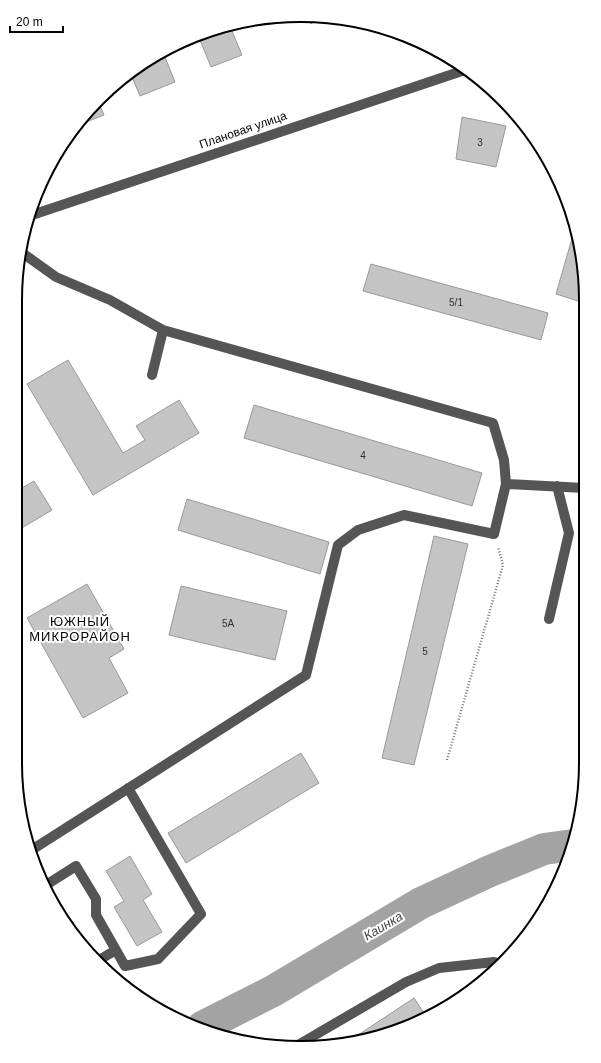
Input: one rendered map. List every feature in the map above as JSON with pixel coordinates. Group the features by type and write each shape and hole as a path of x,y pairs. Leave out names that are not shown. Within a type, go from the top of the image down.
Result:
{"street":[{"name":"Плановая улица","path":"36,214 459,72"},
{"path":"25,256 56,277 110,300 163,330 493,423 504,460 506,484 494,534 404,515 358,530 338,545 306,675 35,847"},
{"path":"152,375 163,330"},
{"path":"506,484 579,488"},
{"path":"549,619 568,533 557,486"},
{"path":"49,882 76,866 96,899 96,915 125,966 158,960 201,914 128,788"},
{"path":"103,958 116,950"},
{"path":"305,1041 406,982 439,968 494,962"}],"path":[{"path":"447,760 503,564 494,534"}],"building":[{"path":"232,30 242,55 211,67 200,41"},
{"path":"165,57 175,82 140,96 133,79"},
{"path":"101,107 104,115 87,121"},
{"path":"462,117 506,126 496,167 456,159"},
{"path":"572,238 577,264 579,301 556,294"},
{"path":"371,264 548,313 541,340 363,291"},
{"path":"68,360 123,453 145,440 136,426 179,400 199,433 93,495 27,384"},
{"path":"254,405 482,473 472,506 244,438"},
{"path":"34,481 52,510 22,528 22,488"},
{"path":"187,499 329,542 320,574 178,530"},
{"path":"434,536 468,544 414,765 382,758"},
{"path":"87,584 124,649 109,658 128,693 83,718 27,618"},
{"path":"181,586 287,611 275,660 169,635"},
{"path":"301,753 319,783 186,863 168,833"},
{"path":"130,856 152,894 143,900 162,932 137,946 114,907 124,901 106,871"},
{"path":"414,998 423,1012 407,1020 373,1032 357,1035"}],"waterway":[{"name":"Каинка","path":"207,1025 273,991 421,903 490,871 544,849 566,846"}],"district":[{"name":"ЮЖНЫЙ МИКРОРАЙОН","path":"80,628"}]}
